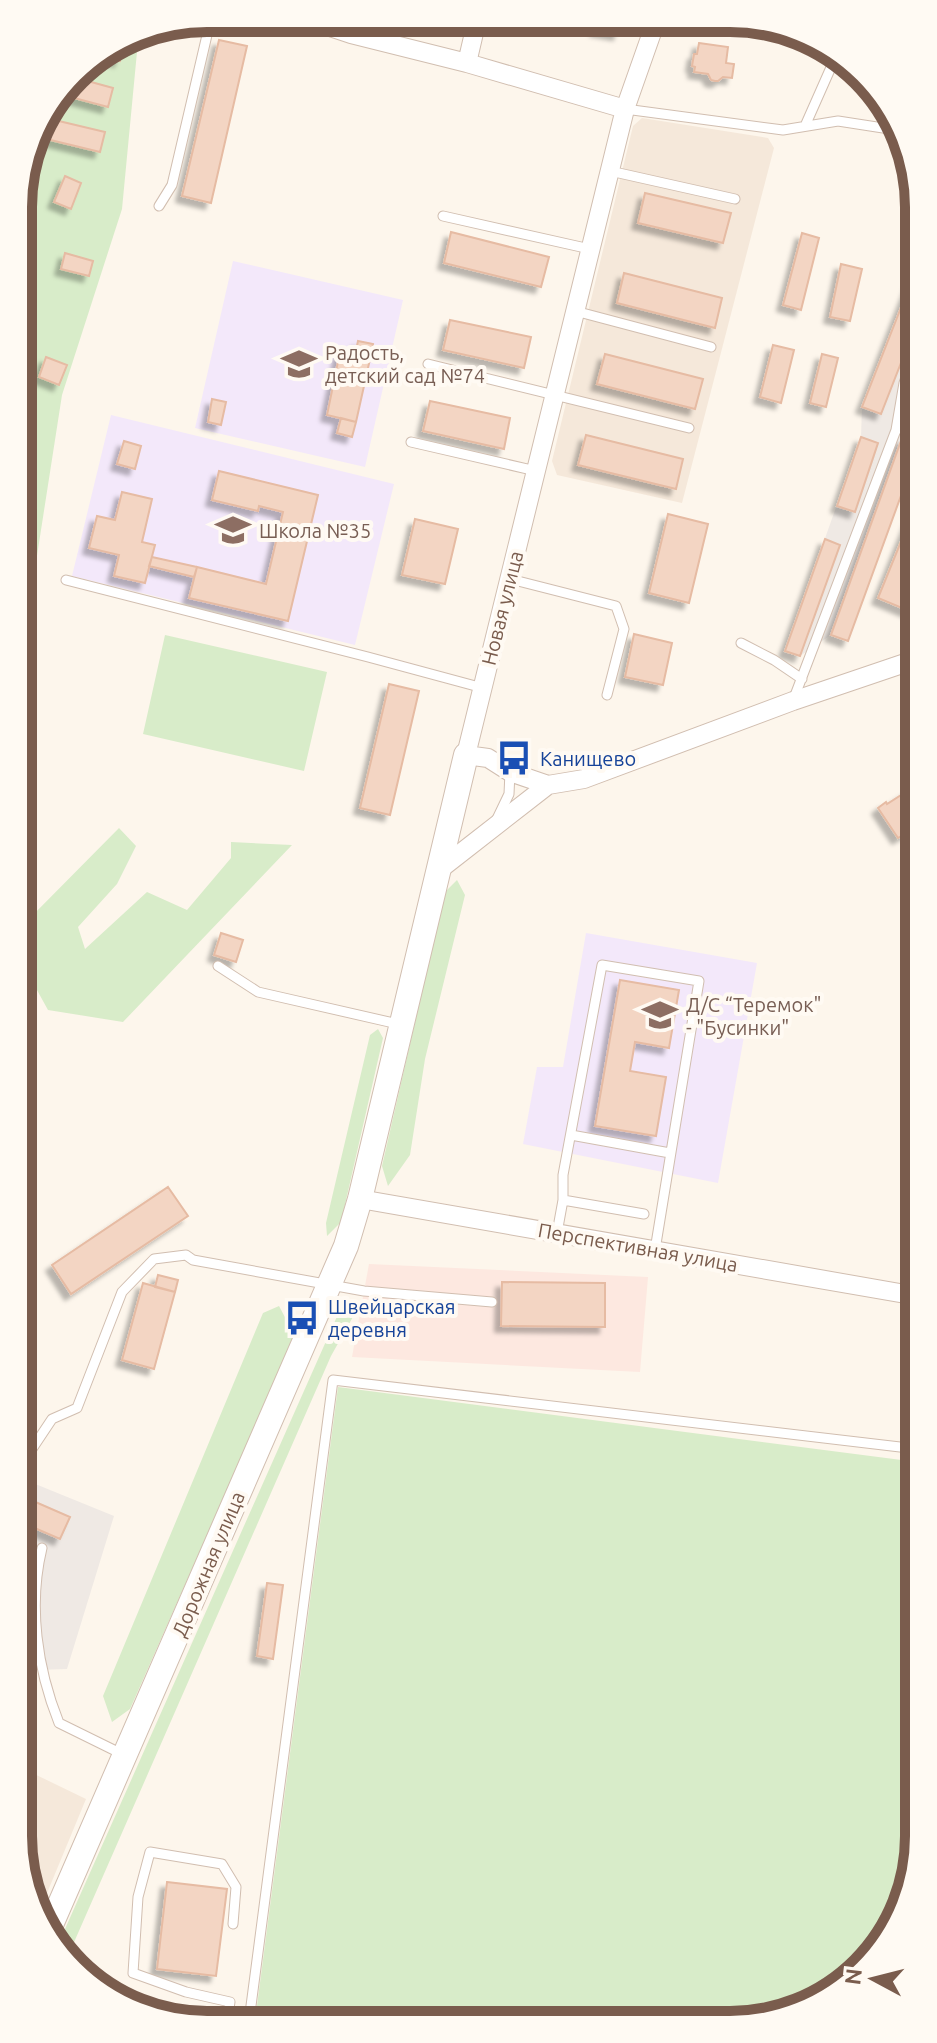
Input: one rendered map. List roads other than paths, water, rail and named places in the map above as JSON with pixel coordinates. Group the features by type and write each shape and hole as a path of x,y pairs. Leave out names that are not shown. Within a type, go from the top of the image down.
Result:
{"street":[{"path":"345,32 467,63 625,109"},
{"path":"467,63 474,32"},
{"name":"Новая улица","path":"360,1199 625,109 652,32"},
{"path":"439,870 548,785 584,779 905,663"},
{"path":"466,755 488,758 510,772 548,785"},
{"name":"Перспективная улица","path":"360,1199 905,1294"},
{"name":"Дорожная улица","path":"53,1920 346,1246 360,1199"}],"lane":[{"path":"159,206 172,185 208,32"},
{"path":"805,126 832,65"},
{"path":"625,109 783,130 838,121 887,129"},
{"path":"610,171 735,199"},
{"path":"443,216 590,249"},
{"path":"575,311 711,347"},
{"path":"428,364 689,428"},
{"path":"793,701 896,430 905,380"},
{"path":"896,430 905,427"},
{"path":"411,442 536,471"},
{"path":"510,579 616,606 624,629 607,695"},
{"path":"66,580 483,688"},
{"path":"741,643 802,679"},
{"path":"494,826 509,794 510,772"},
{"path":"557,1233 563,1200 563,1175 602,965 699,981 655,1250"},
{"path":"218,966 258,992 402,1024"},
{"path":"571,1135 670,1153"},
{"path":"563,1200 644,1214"},
{"path":"32,1449 52,1419 77,1408 122,1292 154,1259 186,1255 193,1260 364,1291 492,1302"},
{"path":"250,2011 333,1380 905,1448"},
{"path":"42,1548 37,1571 36,1630 47,1693 59,1723 125,1755"},
{"path":"229,2011 230,2002 186,1992 133,1973 138,1897 150,1852 222,1864 236,1887 233,1924"}],"place":[{"name":"Радость, детский сад №74","path":"299,364"},
{"name":"Школа №35","path":"233,530"},
{"name":"Канищево","path":"514,758"},
{"name":"Д/С “Теремок\" - \"Бусинки\"","path":"660,1015"},
{"name":"Швейцарская деревня","path":"302,1318"}]}
